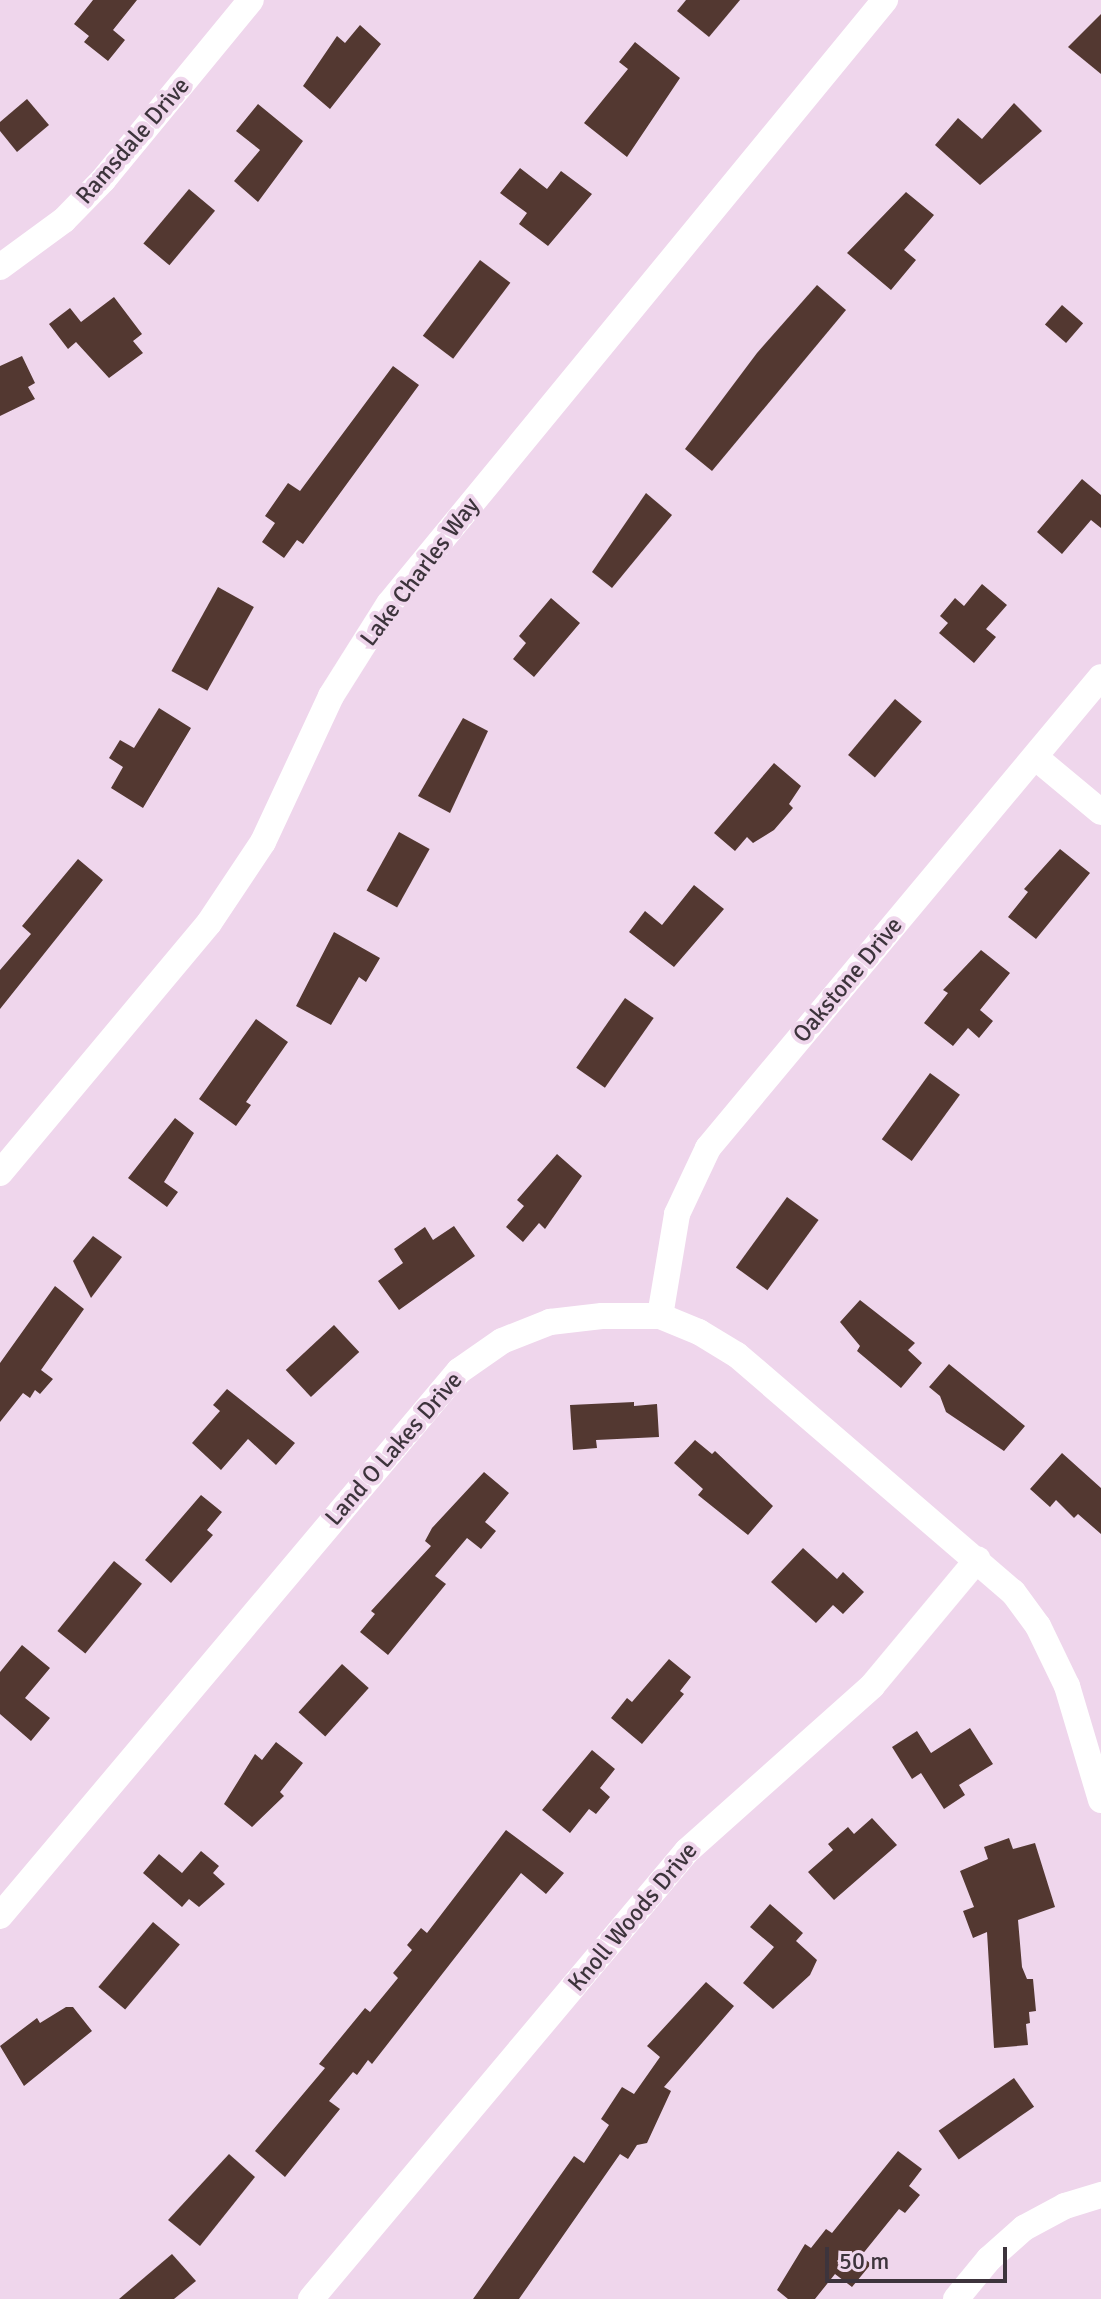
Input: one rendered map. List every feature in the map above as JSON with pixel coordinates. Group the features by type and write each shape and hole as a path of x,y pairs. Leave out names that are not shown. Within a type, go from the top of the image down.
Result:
{"street":[{"name":"Ramsdale Drive","path":"0,267 64,220 103,180 251,0"},
{"name":"Lake Charles Way","path":"0,1173 209,923 263,842 331,696 389,604 885,0"},
{"name":"Oakstone Drive","path":"660,1316 677,1214 708,1148 1101,677"},
{"path":"1035,757 1101,812"},
{"name":"Land O Lakes Drive","path":"0,1916 459,1371 502,1341 550,1322 660,1316 737,1355 978,1559 1013,1592 1038,1626 1067,1686 1101,1800"},
{"name":"Knoll Woods Drive","path":"311,2299 687,1851 872,1686 978,1559"},
{"path":"956,2299 989,2259 1024,2228 1065,2206 1101,2195"}],"building":[{"path":"93,0 137,0 113,30 125,40 108,61 84,42 89,36 74,24"},
{"path":"686,0 740,0 709,37 677,11"},
{"path":"1101,14 1101,74 1068,47"},
{"path":"360,25 381,44 330,109 303,86 337,36 345,43"},
{"path":"635,42 680,78 627,157 584,123 628,69 619,62"},
{"path":"27,99 49,125 17,152 0,131 0,122"},
{"path":"1014,103 1042,131 980,185 935,145 958,118 982,139"},
{"path":"258,104 303,141 258,202 234,181 260,150 236,131"},
{"path":"520,168 547,189 561,171 592,194 548,246 519,224 527,213 500,193"},
{"path":"189,189 215,211 169,265 143,243"},
{"path":"906,192 934,215 904,250 916,260 891,290 847,253"},
{"path":"480,260 510,283 453,359 423,336"},
{"path":"817,285 846,310 712,471 685,449 757,353"},
{"path":"114,297 142,334 133,341 143,353 109,378 76,342 68,349 49,324 70,308 81,322"},
{"path":"1062,305 1083,323 1066,343 1045,325"},
{"path":"22,356 35,383 28,387 35,399 0,416 0,366"},
{"path":"393,366 419,385 303,544 297,540 284,558 262,542 275,523 265,516 288,483 300,491"},
{"path":"1082,479 1101,495 1101,528 1091,520 1062,554 1037,532"},
{"path":"646,493 672,515 612,588 592,572"},
{"path":"982,584 1007,605 986,629 996,637 974,663 939,633 948,623 940,616 955,598 964,606"},
{"path":"218,587 254,607 207,691 171,671"},
{"path":"551,598 580,623 534,677 513,659 526,643 519,636"},
{"path":"895,699 922,721 875,777 848,755"},
{"path":"159,708 191,728 143,808 111,788 123,767 109,758 120,740 134,748"},
{"path":"463,718 488,731 450,813 418,796"},
{"path":"774,763 801,786 789,804 793,808 774,830 753,843 747,837 735,851 714,833"},
{"path":"399,832 430,849 397,908 367,891"},
{"path":"1060,849 1090,873 1036,939 1008,917 1028,892 1024,889"},
{"path":"78,859 103,880 0,1009 0,970 31,934 22,926"},
{"path":"694,885 724,909 674,967 629,932 645,911 662,925"},
{"path":"334,932 380,958 366,982 359,977 331,1025 296,1006"},
{"path":"981,950 1010,973 980,1010 993,1021 979,1038 968,1028 953,1046 924,1023 948,993 943,990"},
{"path":"625,998 654,1018 605,1088 576,1068"},
{"path":"256,1019 288,1042 246,1102 251,1105 236,1126 199,1099"},
{"path":"930,1073 960,1095 912,1161 882,1139"},
{"path":"175,1118 194,1133 164,1182 178,1192 167,1207 128,1178"},
{"path":"557,1154 582,1176 545,1229 539,1223 523,1242 506,1227 524,1206 517,1200"},
{"path":"787,1197 819,1220 767,1290 736,1267"},
{"path":"454,1226 475,1256 399,1310 378,1281 403,1263 394,1249 425,1227 433,1240"},
{"path":"93,1236 122,1257 91,1298 73,1261"},
{"path":"55,1286 84,1309 41,1370 53,1379 40,1394 35,1390 30,1398 23,1393 0,1422 0,1363"},
{"path":"860,1300 915,1343 908,1350 922,1363 901,1388 857,1351 860,1346 840,1322"},
{"path":"334,1325 359,1352 311,1397 286,1370"},
{"path":"949,1364 1025,1426 1004,1451 946,1412 940,1396 929,1387"},
{"path":"227,1389 295,1443 276,1465 248,1439 221,1470 192,1443 220,1411 213,1405"},
{"path":"634,1402 634,1406 657,1404 659,1437 596,1440 597,1448 573,1450 570,1405"},
{"path":"695,1440 712,1454 715,1451 773,1506 748,1535 698,1495 703,1489 674,1463"},
{"path":"1062,1453 1101,1488 1101,1534 1078,1514 1074,1518 1056,1500 1050,1507 1030,1489"},
{"path":"484,1472 509,1493 485,1522 496,1531 481,1549 467,1538 435,1576 446,1584 388,1655 360,1632 375,1614 371,1611 431,1546 425,1541 432,1528"},
{"path":"201,1495 222,1512 207,1530 213,1535 171,1583 145,1560"},
{"path":"803,1548 837,1579 843,1572 864,1592 843,1614 833,1605 816,1623 771,1582"},
{"path":"114,1561 142,1584 85,1654 57,1631"},
{"path":"22,1645 50,1668 25,1698 50,1718 31,1741 0,1714 0,1672"},
{"path":"669,1659 691,1677 680,1691 684,1694 642,1744 611,1718 627,1698 632,1702"},
{"path":"342,1664 369,1688 325,1736 299,1712"},
{"path":"970,1728 993,1764 959,1785 965,1795 944,1809 921,1773 912,1779 892,1747 917,1731 931,1753"},
{"path":"276,1742 303,1763 280,1792 284,1796 252,1827 224,1804 255,1754 262,1760"},
{"path":"592,1750 615,1769 600,1788 610,1797 596,1814 589,1809 570,1833 542,1810"},
{"path":"872,1818 897,1845 834,1900 808,1872 833,1850 828,1844 848,1827 854,1834"},
{"path":"506,1830 564,1873 546,1894 521,1873 372,2064 368,2060 357,2075 353,2072 329,2101 340,2109 285,2177 255,2151 325,2068 319,2064 365,2008 370,2012 398,1978 393,1973 412,1950 407,1945 421,1928 427,1933"},
{"path":"1009,1838 1013,1849 1035,1843 1055,1907 1018,1920 1022,1967 1027,1979 1033,1979 1036,2011 1029,2012 1030,2023 1026,2024 1028,2045 994,2048 987,1932 973,1938 963,1911 974,1907 960,1871 988,1859 984,1847"},
{"path":"201,1851 219,1866 213,1873 225,1884 199,1907 189,1899 182,1907 143,1873 159,1854 182,1873"},
{"path":"770,1904 803,1933 796,1941 817,1960 810,1975 773,2009 743,1983 774,1947 750,1927"},
{"path":"153,1922 180,1944 125,2010 98,1987"},
{"path":"706,1982 734,2006 664,2087 671,2091 647,2143 637,2145 628,2159 620,2154 519,2299 473,2299 574,2156 584,2163 609,2125 601,2119 622,2087 634,2094 660,2057 647,2046"},
{"path":"66,2007 73,2007 92,2031 24,2086 0,2046 37,2018 40,2023"},
{"path":"1014,2078 1034,2107 959,2159 939,2131"},
{"path":"898,2151 922,2169 909,2186 920,2195 905,2213 899,2209 861,2256 871,2264 852,2287 835,2274 815,2299 788,2299 777,2290 805,2244 811,2248 826,2229 832,2233"},
{"path":"229,2154 255,2177 200,2246 168,2220"},
{"path":"172,2254 196,2281 174,2299 119,2299"}]}
